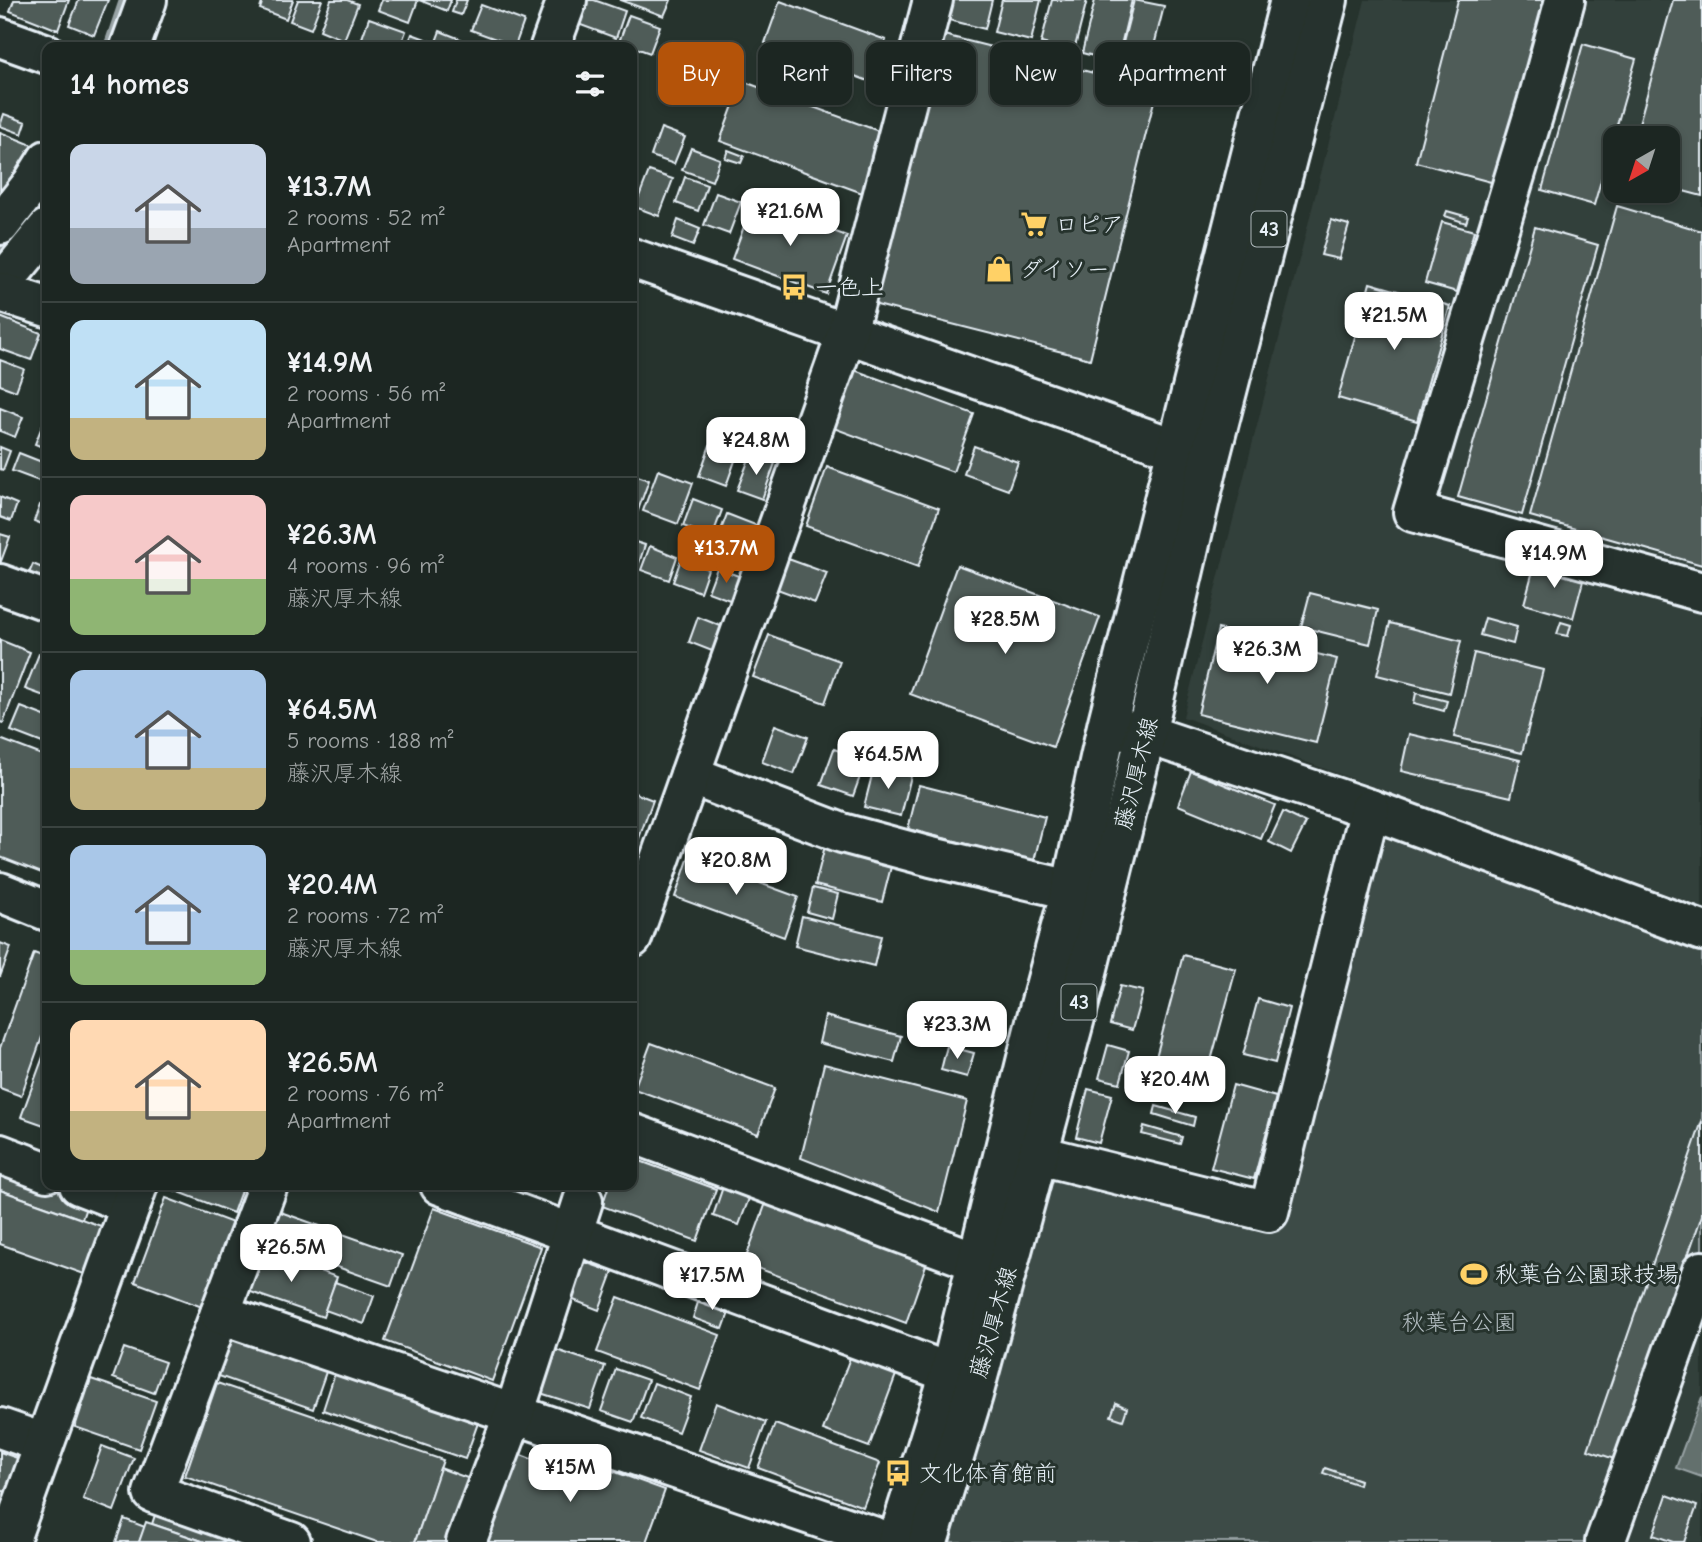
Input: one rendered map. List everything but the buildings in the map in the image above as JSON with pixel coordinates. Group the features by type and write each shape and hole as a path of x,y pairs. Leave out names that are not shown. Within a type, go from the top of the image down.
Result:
{"street":[{"path":"132,42 146,0"},
{"path":"552,42 568,0"},
{"path":"637,924 847,333 933,0"},
{"name":"藤沢厚木線","path":"928,1542 1039,1155 1146,734 1193,453 1290,0"},
{"name":"藤沢厚木線","path":"897,1542 950,1373 1038,1013 1071,890 1107,726 1193,453 1328,0"},
{"path":"1565,0 1537,103 1413,512 1702,592"},
{"path":"0,37 42,52"},
{"path":"0,225 42,167"},
{"path":"0,286 42,235"},
{"path":"637,260 1193,453"},
{"path":"0,292 42,305"},
{"path":"0,584 42,599"},
{"path":"1107,726 1146,734 1370,809 1702,931"},
{"path":"690,775 842,833 1071,890"},
{"path":"1039,1155 1269,1212 1370,809"},
{"path":"0,892 42,909"},
{"path":"637,1135 978,1262"},
{"path":"0,1154 42,1170"},
{"path":"9,1542 134,1195 106,1190"},
{"path":"266,1190 153,1493 291,1542"},
{"path":"461,1190 577,1217 950,1373"},
{"path":"466,1542 514,1414 577,1217"},
{"path":"1605,1542 1702,1271"},
{"path":"220,1314 890,1542"},
{"path":"0,1428 43,1443"}],"shaded area":[{"path":"1365,0 1702,0 1702,907 1183,717"},
{"path":"1702,1328 1702,1542 1617,1542"},
{"path":"1702,1397 1702,1477 1676,1468"}],"green space":[{"name":"秋葉台公園","path":"1370,809 1702,931 1702,1287 1615,1542 928,1542 1039,1155 1269,1212"}],"waterway":[{"path":"109,42 123,0"},
{"path":"0,253 41,204"}],"place":[{"name":"ロピア","path":"1034,224"},
{"name":"ダイソー","path":"999,269"},
{"name":"一色上","path":"794,287"},
{"name":"秋葉台公園球技場","path":"1474,1274"},
{"name":"文化体育館前","path":"898,1473"}]}
